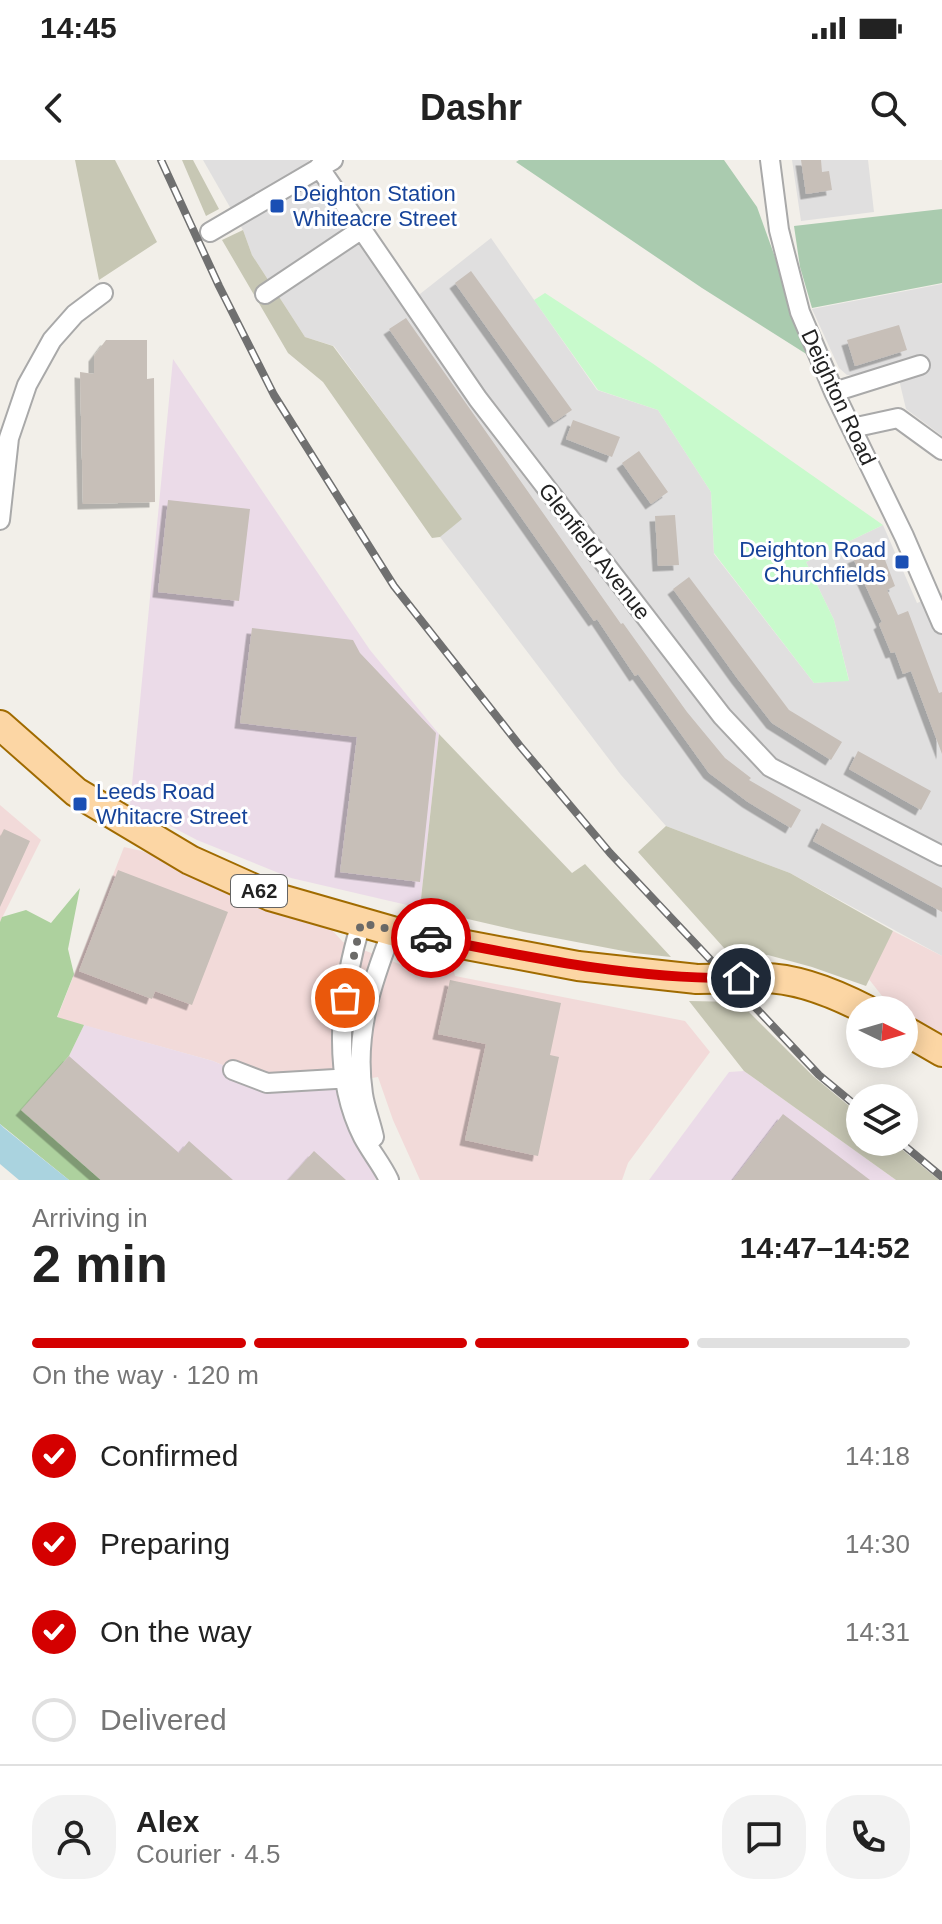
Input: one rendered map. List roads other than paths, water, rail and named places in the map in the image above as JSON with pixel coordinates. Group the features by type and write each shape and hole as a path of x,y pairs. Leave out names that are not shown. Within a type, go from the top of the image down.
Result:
{"main road":[{"name":"A62","path":"0,725 76,792 190,860 270,896 392,931 578,966 697,979 775,978 846,999"},
{"path":"918,1038 942,1052"}],"street":[{"name":"Deighton Road","path":"770,160 779,230 800,312 942,624"},
{"path":"210,232 326,164"},
{"name":"Glenfield Avenue","path":"326,164 362,229 478,399 732,726 770,767 942,856"},
{"path":"265,294 362,229"},
{"path":"0,520 9,438 27,385 52,340 75,314 103,293"},
{"path":"834,392 920,365"},
{"path":"852,428 898,418 942,450"},
{"path":"361,923 345,998 343,1079 363,1136 386,1173"},
{"path":"386,1173 363,1095 362,1031 371,984 392,931"},
{"path":"233,1070 267,1083 353,1078 353,1041 362,1031"}],"water":[{"path":"0,1124 69,1180 19,1180 0,1164"}],"railway":[{"path":"161,160 274,395 394,586 520,746 610,853 819,1075 846,1097"},
{"path":"917,1156 942,1177"}],"place":[{"name":"Deighton Station Whiteacre Street","path":"277,206"},
{"name":"Deighton Road Churchfields","path":"902,562"},
{"name":"Leeds Road Whitacre Street","path":"80,804"}]}
